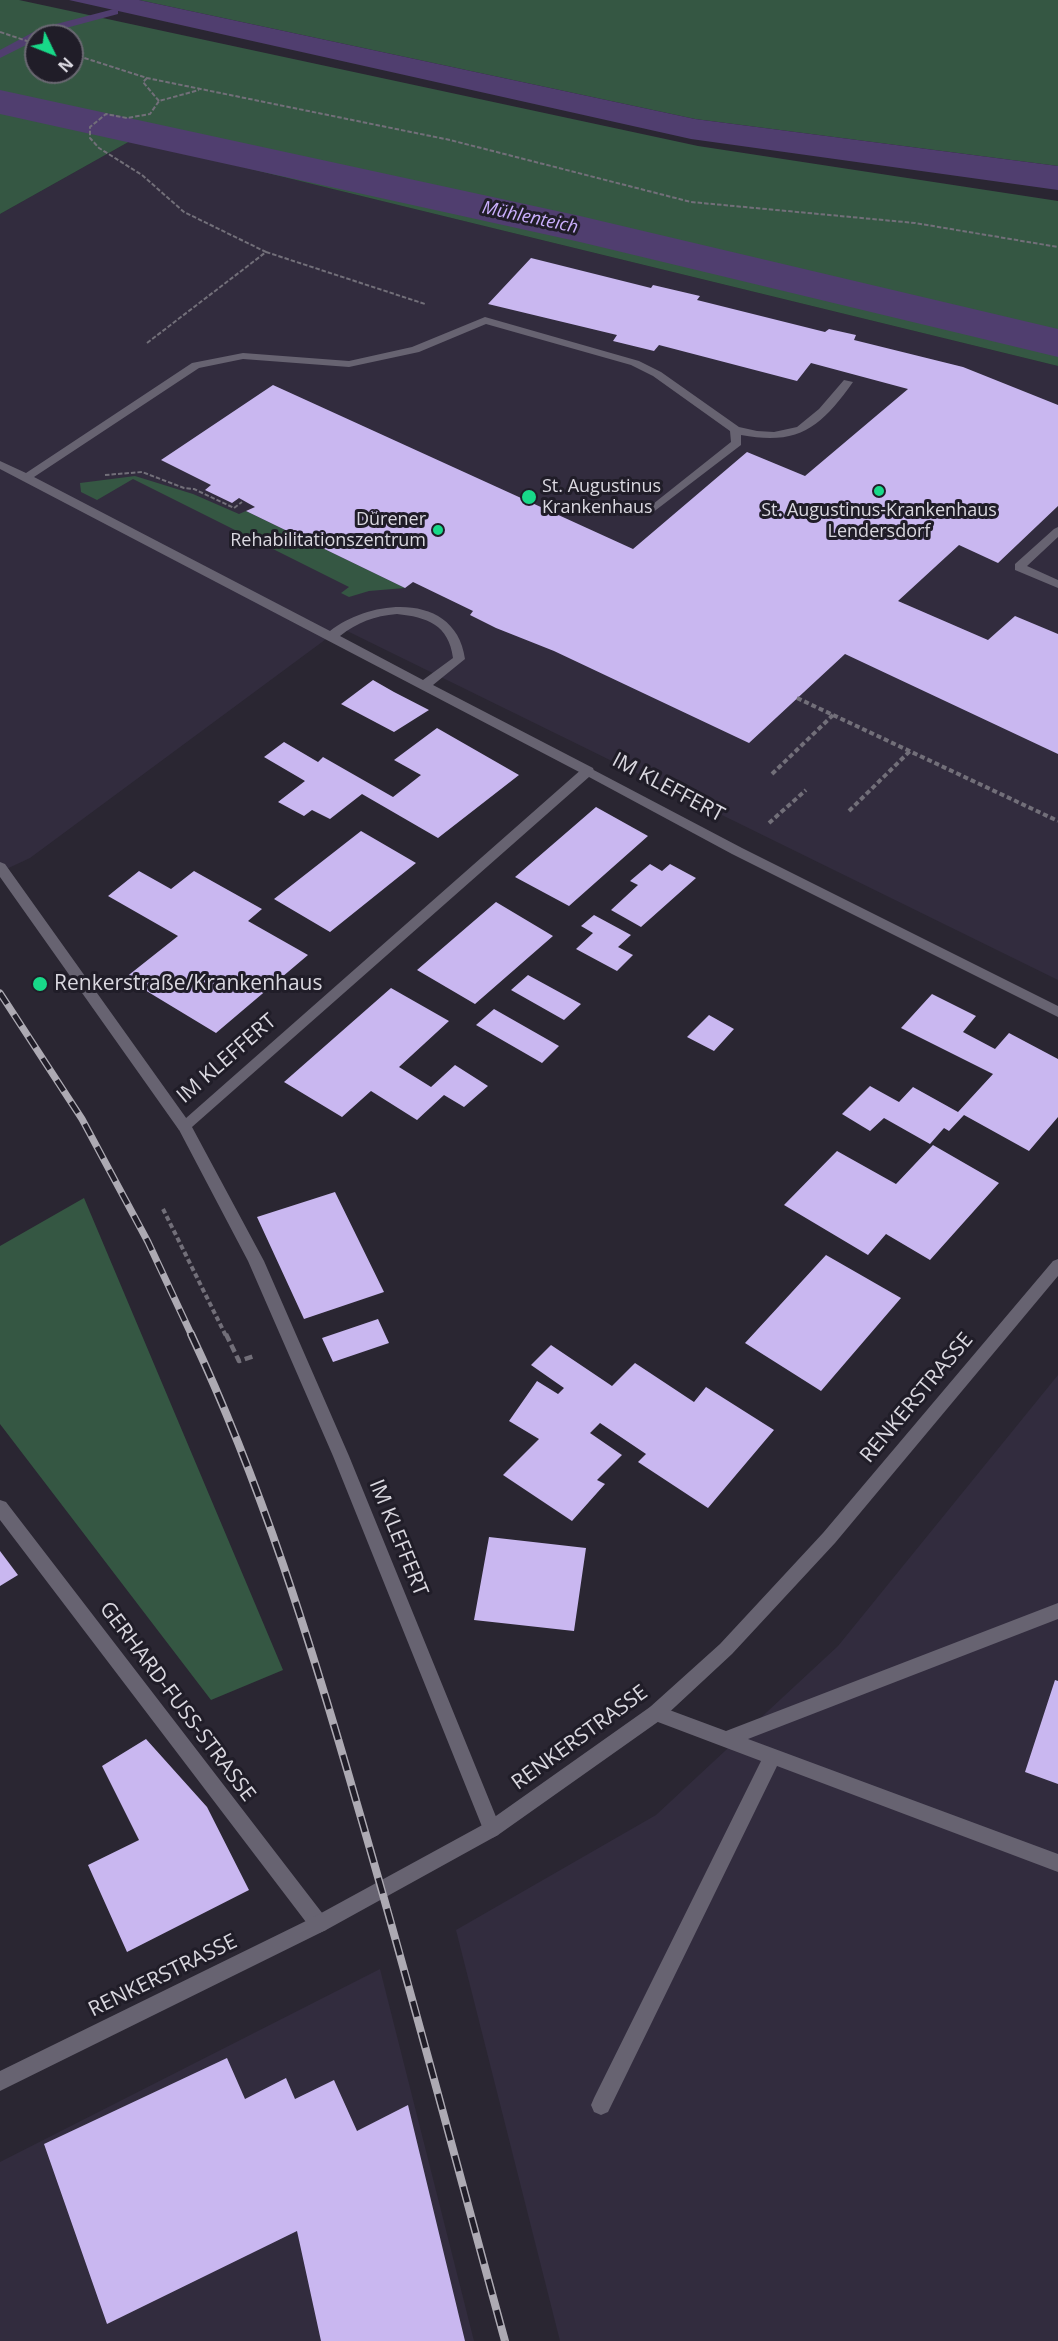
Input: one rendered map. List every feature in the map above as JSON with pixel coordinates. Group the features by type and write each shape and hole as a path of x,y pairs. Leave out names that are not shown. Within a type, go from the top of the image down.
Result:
{"street":[{"path":"22,474 196,365 243,356 272,356 349,364 415,350 485,320 635,363 657,374 735,430 771,436 787,435 807,428 819,419 848,382"},
{"path":"652,510 737,443 735,430"},
{"path":"0,464 588,771"},
{"path":"1058,531 1019,567 1058,584"},
{"path":"330,638 357,619 390,609 407,609 425,616 450,631 457,642 459,659 425,685"},
{"name":"IM KLEFFERT","path":"492,1829 341,1456 256,1261 184,1126 588,771 737,850 1058,1012"},
{"path":"0,867 184,1126"},
{"name":"RENKERSTRASSE","path":"0,2081 319,1924 492,1829 656,1713 726,1649 829,1538 1058,1265"},
{"name":"GERHARD-FUSS-STRASSE","path":"0,1507 319,1924"},
{"path":"727,1739 1058,1611"},
{"path":"656,1713 1058,1863"},
{"path":"600,2105 773,1756"}],"path":[{"path":"0,32 24,40"},
{"path":"84,58 147,78 450,140 691,202 915,222 1058,247"},
{"path":"147,78 143,82 159,101"},
{"path":"200,90 159,101 150,114 141,117 104,115 90,127 90,138 99,148 142,175 184,212 266,252 406,299 485,320"},
{"path":"147,343 266,252"},
{"path":"49,489 68,480 142,472 184,488 194,489 234,508 242,502"},
{"path":"797,698 1058,821"},
{"path":"772,774 833,715"},
{"path":"849,811 910,751"},
{"path":"776,816 806,790"},
{"path":"163,1209 222,1323"}],"shaded area":[{"path":"69,0 139,0 695,119 1058,166 1058,190 691,139"},
{"name":"St. Augustinus Krankenhaus","path":"132,140 1058,366 1058,980 341,628 30,858 0,872 0,214"},
{"path":"1058,1375 1058,2341 560,2341 456,1930 656,1815 838,1646"},
{"path":"380,1969 474,2341 0,2341 0,2162"}],"green space":[{"path":"0,0 19,0 698,146 1058,201 1058,366 132,140 0,214"},
{"path":"139,0 1058,0 1058,166 695,119"},
{"path":"135,476 193,494 239,514 246,511 405,588 369,591 349,597 341,593 349,587 133,479 97,500 81,492 80,483"},
{"path":"84,1198 283,1670 211,1700 0,1424 0,1246"}],"building":[{"name":"St. Augustinus-Krankenhaus Lendersdorf","path":"531,258 651,288 653,285 700,296 697,300 825,332 829,329 856,335 854,340 963,367 1058,405 1058,506 998,563 959,545 898,601 988,640 1015,616 1058,634 1058,754 845,654 749,743 554,651 496,628 470,615 473,611 413,582 405,588 246,511 255,507 239,498 232,503 205,490 211,485 161,460 273,385 633,549 747,452 805,476 908,389 811,363 797,381 659,345 654,351 613,341 617,335 488,304"},
{"path":"373,680 429,710 394,732 341,704"},
{"path":"437,728 519,775 438,838 362,794 330,819 312,810 304,816 278,802 305,781 264,757 284,742 318,762 323,757 393,797 421,775 394,760"},
{"path":"596,807 648,836 569,906 515,877"},
{"path":"361,831 416,863 330,932 274,899"},
{"path":"650,864 662,871 670,864 696,878 641,927 611,910 638,885 630,881"},
{"path":"139,871 171,889 194,871 262,909 248,921 308,955 216,1033 125,978 178,936 108,896"},
{"path":"496,902 553,936 475,1004 417,970"},
{"path":"594,915 631,935 618,947 633,955 617,971 576,949 593,933 581,926"},
{"path":"528,975 581,1004 564,1020 511,990"},
{"path":"391,988 449,1021 399,1067 431,1087 455,1065 488,1086 464,1107 444,1095 417,1120 371,1091 342,1117 284,1082"},
{"path":"932,994 976,1016 963,1032 995,1049 1009,1033 1058,1059 1058,1117 1029,1151 964,1115 949,1131 944,1128 930,1144 884,1118 870,1131 842,1114 870,1086 899,1102 913,1087 958,1112 993,1074 901,1028"},
{"path":"494,1009 559,1046 542,1063 476,1025"},
{"path":"709,1015 734,1029 714,1051 687,1037"},
{"path":"933,1145 999,1183 930,1260 886,1234 868,1255 784,1205 837,1151 896,1184"},
{"path":"335,1192 384,1292 304,1319 257,1217"},
{"path":"826,1255 901,1298 821,1391 745,1343"},
{"path":"378,1319 389,1343 333,1362 322,1338"},
{"path":"551,1345 612,1386 635,1363 694,1402 706,1387 774,1430 708,1508 638,1462 646,1454 600,1423 590,1433 622,1455 597,1480 605,1484 572,1521 503,1475 539,1439 509,1421 537,1381 558,1394 564,1388 531,1365"},
{"path":"489,1537 586,1548 574,1631 474,1620"},
{"path":"0,1551 18,1575 0,1586"},
{"path":"1055,1680 1058,1681 1058,1784 1025,1772"},
{"path":"146,1739 207,1807 249,1890 127,1952 88,1865 139,1840 102,1766"},
{"path":"227,2058 245,2099 286,2078 295,2099 334,2080 357,2131 408,2105 465,2341 321,2341 297,2231 107,2324 44,2144"}],"waterway":[{"path":"0,55 45,30 114,12"},
{"name":"Mühlenteich","path":"0,102 580,229 1058,343"}],"railway":[{"path":"0,993 82,1119 148,1242 192,1336"},
{"path":"191,1334 217,1391 263,1507 322,1684 395,1938 505,2341"}],"place":[{"name":"St. Augustinus-Krankenhaus Lendersdorf","path":"879,491"},
{"name":"St. Augustinus Krankenhaus","path":"529,497"},
{"name":"Dürener Rehabilitationszentrum","path":"438,530"},
{"name":"Renkerstraße/Krankenhaus","path":"40,984"}]}
